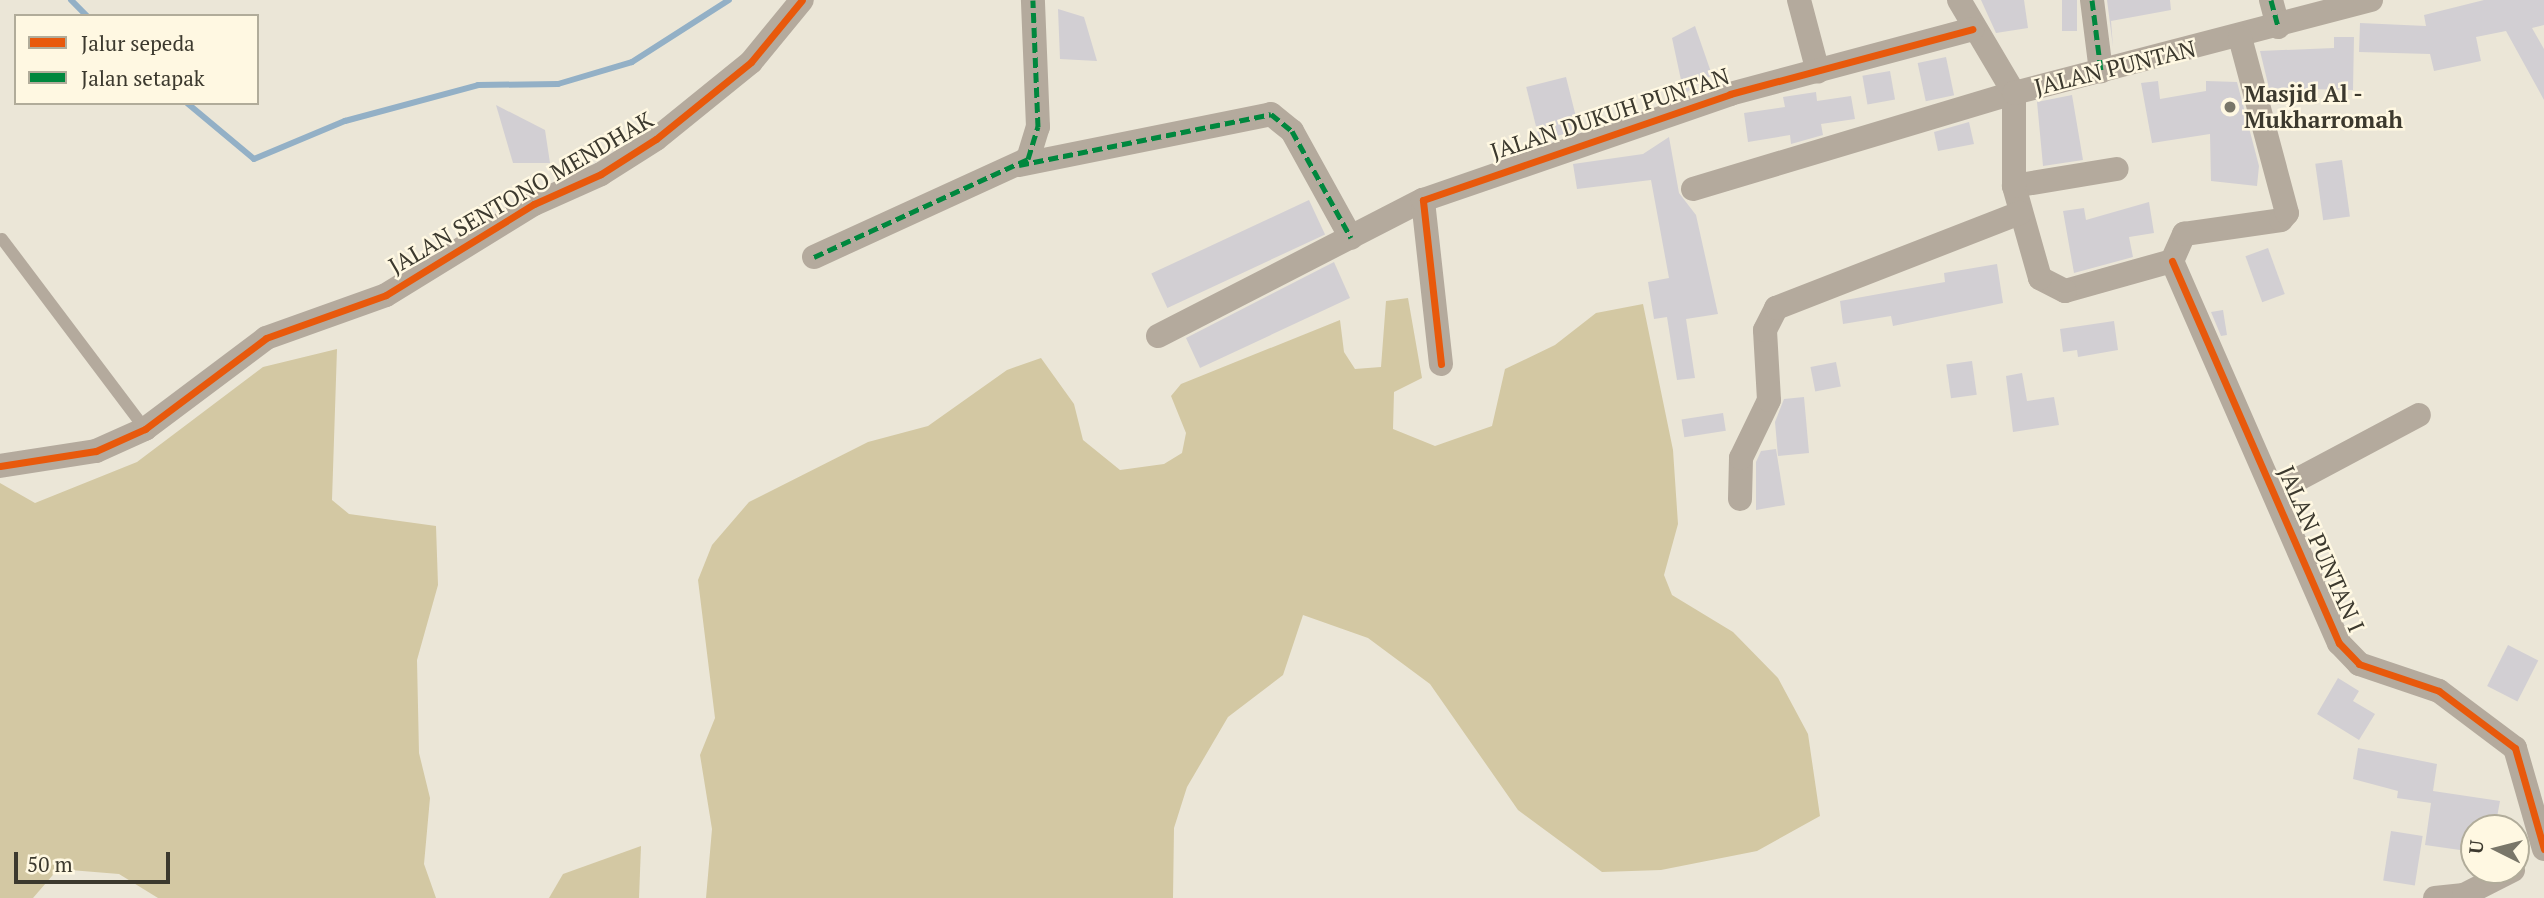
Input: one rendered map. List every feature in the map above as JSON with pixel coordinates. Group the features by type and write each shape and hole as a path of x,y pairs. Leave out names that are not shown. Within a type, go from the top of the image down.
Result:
{"street":[{"name":"JALAN SENTONO MENDHAK","path":"0,466 96,451 145,429 265,338 386,295 656,139 761,53 802,0"},
{"path":"1019,166 1034,150 1038,127 1033,0"},
{"path":"1799,0 1818,72"},
{"path":"1693,189 2014,93 1972,29 1959,0"},
{"path":"2092,0 2101,71"},
{"path":"2271,0 2278,27"},
{"name":"JALAN PUNTAN","path":"2172,261 2084,288 2051,287 2040,278 2014,186 2014,93 2240,37 2371,0"},
{"name":"JALAN DUKUH PUNTAN","path":"1157,336 1423,200 1730,94 1972,29"},
{"path":"2172,261 2184,234 2281,220 2287,213 2240,37"},
{"path":"814,257 1019,166 1270,114 1292,131 1351,238"},
{"path":"2014,186 2117,169"},
{"path":"1423,200 1441,364"},
{"path":"1740,499 1741,458 1769,400 1765,330 1776,308 2020,213"},
{"name":"JALAN PUNTAN I","path":"2172,261 2339,643 2359,664 2439,691 2515,748 2544,849"},
{"path":"2274,492 2419,415"},
{"path":"2435,898 2464,895 2486,884"}],"lane":[{"path":"2,239 145,429"}],"shaded area":[{"path":"1408,298 1422,378 1394,392 1393,429 1435,446 1492,426 1505,369 1555,345 1596,313 1643,304 1673,450 1678,524 1664,575 1672,595 1733,632 1778,678 1808,734 1820,816 1757,851 1661,870 1602,872 1518,810 1430,684 1368,638 1303,615 1283,675 1228,717 1187,787 1174,828 1173,898 706,898 712,829 700,755 715,718 698,580 712,545 749,502 868,442 928,426 1007,370 1041,358 1074,404 1083,440 1120,470 1164,464 1182,453 1186,433 1171,396 1181,384 1340,320 1344,352 1355,369 1381,367 1386,301"},
{"path":"337,349 332,500 349,514 436,526 438,585 417,660 419,753 430,798 424,864 436,898 158,898 119,874 58,869 33,898 0,898 0,483 35,503 137,462 263,367"},
{"path":"641,846 639,898 549,898 563,874"}],"building":[{"path":"1981,0 2024,0 2028,28 1996,33"},
{"path":"2062,0 2077,0 2077,31 2062,31"},
{"path":"2107,0 2170,0 2171,10 2111,21 2113,47"},
{"path":"2484,0 2544,0 2544,25 2532,28 2544,49 2544,100 2506,31 2476,37 2481,61 2434,71 2430,54 2359,52 2360,23 2426,26 2424,15"},
{"path":"1058,9 1084,17 1097,61 1060,59"},
{"path":"1695,26 1712,75 1684,94 1672,38"},
{"path":"2334,37 2354,37 2353,90 2269,88 2260,51 2334,48"},
{"path":"1946,57 1954,95 1926,101 1918,63"},
{"path":"1890,71 1895,100 1867,104 1862,76"},
{"path":"1566,77 1579,130 1540,140 1526,87"},
{"path":"2158,81 2160,99 2206,91 2206,81 2237,82 2259,166 2257,186 2211,181 2210,134 2152,143 2141,83"},
{"path":"1816,92 1817,101 1851,96 1855,119 1821,124 1823,135 1791,144 1790,135 1748,142 1744,113 1785,107 1783,97"},
{"path":"2072,95 2083,160 2043,166 2037,102"},
{"path":"496,105 545,130 550,163 513,163"},
{"path":"1969,122 1974,144 1938,151 1934,132"},
{"path":"1669,137 1679,193 1696,215 1718,314 1686,319 1695,378 1677,380 1667,317 1654,319 1648,282 1669,278 1651,180 1577,189 1573,164 1643,154"},
{"path":"2342,160 2350,216 2323,220 2315,164"},
{"path":"1309,200 1325,234 1167,308 1151,274"},
{"path":"2149,202 2154,233 2129,237 2133,257 2074,273 2063,211 2084,208 2086,220"},
{"path":"2268,248 2285,294 2262,302 2245,256"},
{"path":"1334,262 1350,298 1200,368 1186,338"},
{"path":"1997,264 2003,303 1893,326 1891,316 1843,324 1840,301 1945,282 1944,273"},
{"path":"2223,310 2227,335 2221,336 2211,312"},
{"path":"2114,321 2118,350 2078,357 2077,350 2063,352 2060,329"},
{"path":"1972,361 1977,395 1951,398 1946,365"},
{"path":"1836,362 1841,387 1815,392 1810,367"},
{"path":"2022,373 2027,401 2054,397 2059,425 2013,432 2006,376"},
{"path":"1804,397 1809,453 1778,456 1775,422 1784,399"},
{"path":"1723,413 1726,431 1684,437 1682,420"},
{"path":"1776,449 1785,505 1756,510 1756,462 1761,451"},
{"path":"2508,645 2538,660 2517,701 2487,686"},
{"path":"2338,678 2359,691 2353,701 2375,714 2359,740 2317,714"},
{"path":"2358,748 2437,764 2433,791 2500,801 2498,814 2460,814 2460,850 2425,845 2431,803 2397,798 2398,791 2353,779"},
{"path":"2391,831 2423,836 2415,885 2383,880"}],"waterway":[{"path":"71,0 85,14"},
{"path":"189,105 254,159 345,121 478,85 558,84 632,62 729,0"}],"marked path":[{"path":"814,257 1028,159 1038,127 1033,0"},
{"path":"2092,0 2101,71"},
{"path":"2271,0 2278,27"},
{"path":"1019,165 1271,114 1292,131 1351,238"}],"cycle path":[{"path":"0,466 96,451 145,429 266,338 386,295 534,204 601,174 656,139 751,62 802,0"},
{"path":"1441,364 1423,200 1730,94 1972,29"},
{"path":"2172,261 2339,643 2359,664 2439,691 2515,748 2544,849"}],"place":[{"name":"Masjid Al - Mukharromah","path":"2230,107"}]}
